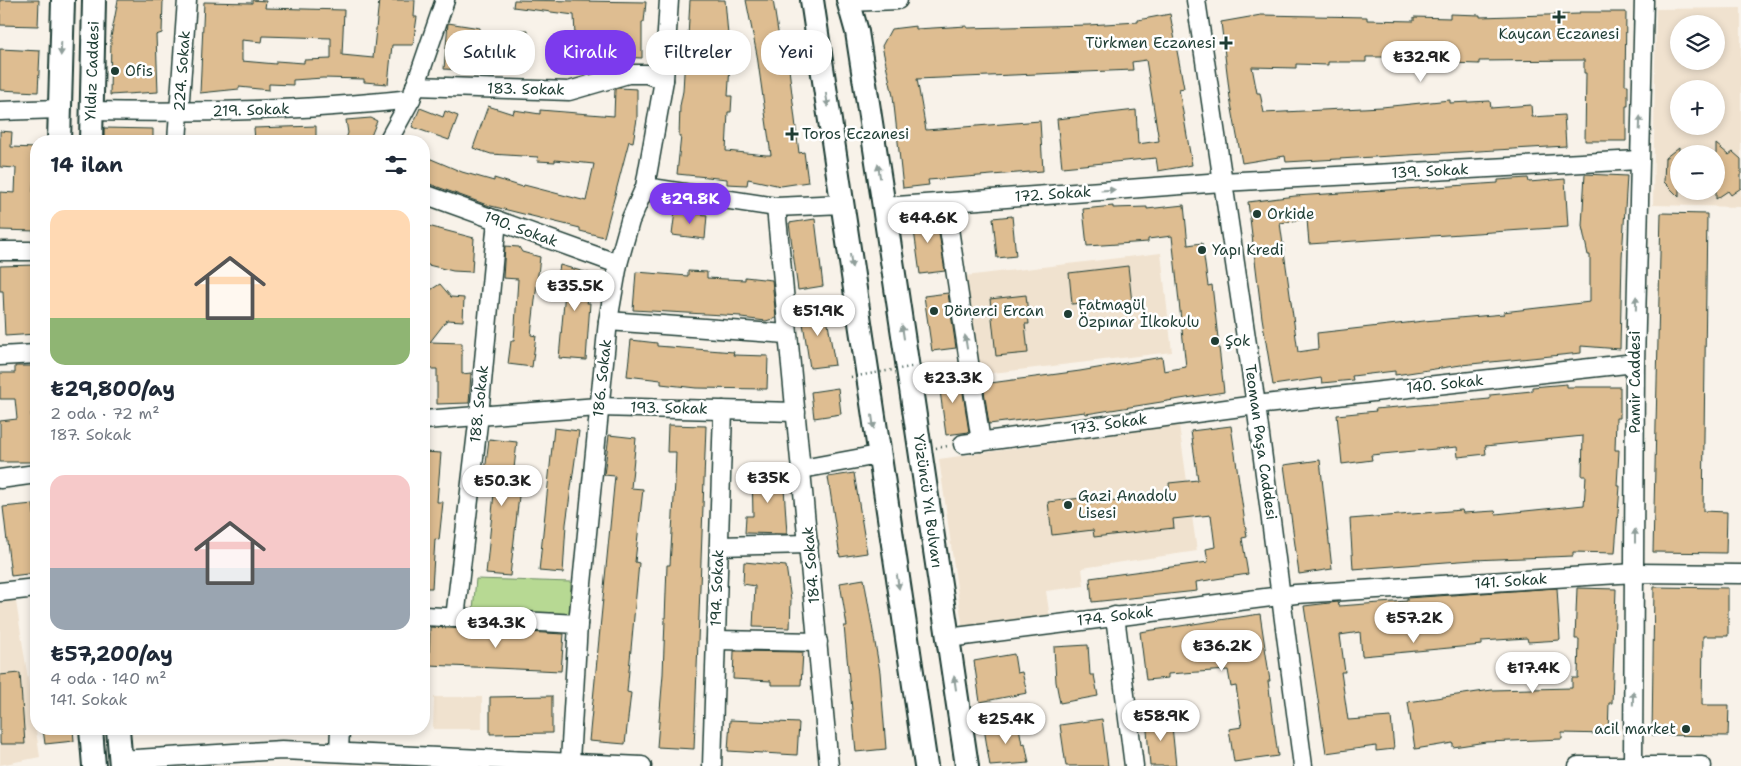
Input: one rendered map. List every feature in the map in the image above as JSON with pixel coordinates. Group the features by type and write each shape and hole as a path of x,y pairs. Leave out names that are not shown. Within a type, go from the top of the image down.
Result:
{"main road":[{"name":"Yıldız Caddesi","path":"59,135 63,0"},
{"name":"Yıldız Caddesi","path":"91,135 94,0"},
{"path":"812,0 878,455 926,766"},
{"name":"Yüzüncü Yıl Bulvarı","path":"848,1 857,32 967,766"},
{"path":"91,735 94,766"},
{"path":"119,735 121,763"}],"street":[{"name":"224. Sokak","path":"178,135 187,0"},
{"path":"391,135 413,92 445,0"},
{"name":"186. Sokak","path":"570,761 578,624 608,321 618,264 630,221 645,186 664,80 669,0"},
{"path":"848,1 898,0"},
{"name":"Teoman Paşa Caddesi","path":"1196,0 1256,405 1303,766"},
{"name":"Pamir Caddesi","path":"1633,764 1635,363 1644,0"},
{"name":"183. Sokak","path":"413,92 570,91 628,74 647,74 664,80"},
{"name":"219. Sokak","path":"90,111 180,112 350,106 413,92"},
{"path":"0,111 59,109"},
{"name":"139. Sokak","path":"1222,182 1639,160"},
{"name":"172. Sokak","path":"884,207 1222,182"},
{"path":"645,186 776,207 843,204"},
{"name":"190. Sokak","path":"430,196 618,264"},
{"path":"945,202 981,442"},
{"name":"184. Sokak","path":"776,207 809,544 828,766"},
{"name":"188. Sokak","path":"455,618 479,415 497,220"},
{"path":"0,251 30,251"},
{"path":"608,321 787,334"},
{"path":"0,356 30,354"},
{"name":"140. Sokak","path":"1256,405 1635,363"},
{"name":"173. Sokak","path":"963,444 1256,405"},
{"name":"193. Sokak","path":"430,419 598,407 796,412"},
{"name":"194. Sokak","path":"712,766 723,410"},
{"path":"802,469 878,455"},
{"path":"0,479 30,475"},
{"path":"719,546 809,544"},
{"name":"141. Sokak","path":"1282,596 1635,573 1741,574"},
{"path":"0,592 30,589"},
{"name":"174. Sokak","path":"948,638 1282,596"},
{"path":"430,616 578,624"},
{"path":"1115,616 1134,766"},
{"path":"716,640 818,642"},
{"path":"339,752 340,735"},
{"path":"121,763 282,758 339,752 570,761 642,766"},
{"path":"1578,766 1633,764 1702,766"}],"path":[{"path":"852,376 922,365"}],"shaded area":[{"path":"1741,8 1741,207 1653,205 1656,9"},
{"name":"Fatmagül Özpınar İlkokulu","path":"1161,253 1172,352 976,375 965,276"},
{"name":"Gazi Anadolu Lisesi","path":"1179,425 1197,551 1082,568 1084,586 1046,591 1050,618 963,631 939,459"},
{"path":"15,595 30,692 30,735 37,735 40,757 0,765 0,597"},
{"path":"434,697 482,697 482,729 433,729"}],"green space":[{"path":"476,579 571,582 569,614 473,610"}],"building":[{"path":"0,0 39,0 38,26 0,25"},
{"path":"118,0 163,0 162,33 156,35 158,92 110,95 111,37"},
{"path":"252,0 266,1 265,8 344,10 342,55 373,58 379,0 415,0 414,17 417,17 413,45 392,45 388,84 364,82 364,79 323,78 293,80 293,85 269,84 269,90 239,87 239,89 200,93 204,2 252,3","holes":["263,36 331,38 331,59 304,60 304,63 276,61 276,64 242,61 242,40 262,42"]},
{"path":"514,0 646,2 644,22 642,22 642,58 636,58 636,30 575,30 574,15 513,7"},
{"path":"690,0 725,0 728,30 688,30"},
{"path":"746,0 773,0 778,30 761,30 761,75 790,75 799,153 804,152 808,182 781,186 748,179 747,185 727,184 727,179 677,174 681,136 679,136 680,106 684,75 729,75 728,96 732,96 731,112 728,112 726,151 771,155 757,55"},
{"path":"1579,12 1626,12 1625,85 1628,85 1628,106 1626,106 1626,141 1585,141 1586,73 1584,73 1584,60 1479,61 1479,64 1449,63 1449,60 1412,57 1366,57 1366,62 1328,62 1328,65 1296,64 1296,68 1252,67 1257,93 1260,93 1264,113 1382,107 1450,100 1450,103 1490,101 1491,108 1531,105 1532,117 1564,115 1566,146 1286,162 1285,156 1242,163 1230,98 1221,22 1261,15 1367,17 1367,20 1414,21 1414,17 1450,18 1450,14 1480,15 1480,17 1579,14"},
{"path":"1170,14 1184,88 1179,89 1192,165 1158,171 1156,158 1062,167 1057,119 1136,110 1138,144 1159,141 1146,60 1132,62 1133,70 917,79 926,130 1040,121 1043,171 928,180 929,185 903,188 893,96 882,46 891,29 916,26 916,29 967,26 967,28 1088,25 1138,22 1138,20"},
{"path":"448,23 480,28 480,30 447,30"},
{"path":"0,49 40,51 38,92 0,90"},
{"path":"615,89 637,89 637,119 633,142 629,141 604,237 580,231 580,228 487,205 430,184 430,159 462,172 494,181 494,178 523,187 524,185 586,201 594,164 555,160 555,162 537,161 538,157 491,154 473,148 488,106 513,114 514,110 540,114 540,110 614,116"},
{"path":"420,108 443,117 445,111 458,116 449,140 412,127"},
{"path":"371,118 377,121 371,135 347,135 346,120"},
{"path":"316,126 316,135 255,135 254,128"},
{"path":"104,128 153,129 153,135 104,135"},
{"path":"0,131 12,132 11,147 30,148 30,231 0,230 0,192 15,193 16,168 0,167"},
{"path":"1725,152 1729,155 1733,152 1741,159 1741,188 1731,195 1728,191 1725,193"},
{"path":"1670,154 1670,188 1664,182 1665,158"},
{"path":"1585,174 1627,176 1622,257 1620,349 1581,346 1581,353 1461,365 1395,375 1395,371 1352,376 1353,380 1322,383 1321,378 1273,385 1262,318 1248,202 1295,196 1498,183 1498,180 1528,178 1529,182 1565,179 1568,227 1309,244 1307,219 1280,223 1298,352 1318,349 1317,333 1504,314 1503,312 1590,302 1590,255 1588,255 1582,226"},
{"path":"1184,205 1188,245 1202,243 1208,286 1212,285 1224,392 1086,414 1085,412 989,424 983,384 1080,371 1162,357 1164,371 1186,367 1172,236 1148,239 1148,242 1087,246 1083,209 1113,206 1113,208 1147,207 1147,209"},
{"path":"675,211 707,215 705,239 672,235"},
{"path":"1661,213 1707,214 1703,511 1727,512 1726,553 1653,552"},
{"path":"936,214 945,271 920,274 912,216"},
{"path":"1012,216 1016,256 997,258 993,218"},
{"path":"815,219 823,286 798,290 789,223"},
{"path":"430,227 474,238 472,272 453,271 430,265"},
{"path":"505,246 519,247 522,252 540,257 531,335 536,336 532,367 508,364 511,341 514,341 518,279 503,278"},
{"path":"30,265 30,334 5,336 3,291 0,291 0,266"},
{"path":"560,265 595,275 587,303 590,303 586,360 559,358 565,291 555,289"},
{"path":"1128,266 1132,303 1101,306 1101,301 1072,304 1069,273"},
{"path":"688,271 707,272 707,278 745,280 745,277 772,280 776,318 766,321 741,318 741,316 633,310 636,272 688,276"},
{"path":"440,284 451,297 464,298 463,321 447,320 430,342 430,290"},
{"path":"948,293 956,348 932,351 924,296"},
{"path":"1026,295 1029,324 1025,324 1028,353 996,356 990,299"},
{"path":"825,306 835,365 810,368 801,310"},
{"path":"631,340 657,343 657,346 734,352 733,355 768,356 767,389 696,388 661,384 661,380 627,376"},
{"path":"430,342 462,343 462,374 471,373 469,403 437,404 437,369 430,369"},
{"path":"15,366 30,366 30,462 0,462 0,421 17,419 15,399 0,399 0,373 15,373"},
{"path":"960,373 969,432 946,435 938,376"},
{"path":"1567,384 1567,387 1620,387 1620,418 1616,418 1615,450 1619,450 1617,486 1620,486 1615,553 1573,552 1573,556 1473,560 1353,569 1350,519 1462,510 1463,513 1495,511 1496,514 1584,505 1586,476 1582,476 1583,436 1485,446 1486,454 1458,457 1457,447 1371,455 1372,460 1342,464 1337,415 1376,411 1375,409 1490,399 1490,395 1532,391 1532,387"},
{"path":"838,388 841,414 814,418 811,392"},
{"path":"668,425 706,426 694,749 657,747 663,674 667,565 670,565 675,482 676,452 667,452"},
{"path":"1231,426 1247,537 1242,538 1248,574 1196,582 1197,591 1092,602 1090,578 1208,562 1206,549 1215,547 1211,515 1173,519 1174,528 1094,537 1093,530 1052,535 1048,502 1090,497 1090,504 1170,495 1169,483 1198,480 1191,431"},
{"path":"554,428 579,431 566,524 563,573 539,571"},
{"path":"609,435 636,438 631,488 643,489 635,562 639,563 627,692 631,693 625,744 589,741 615,476 604,475"},
{"path":"489,439 517,442 512,486 520,487 510,576 486,574 496,473 485,472"},
{"path":"430,452 441,453 437,502 443,502 439,540 435,539 432,588 430,588"},
{"path":"1320,460 1332,569 1299,574 1284,465"},
{"path":"752,470 783,472 787,534 745,533 746,516 753,516"},
{"path":"854,473 867,553 840,557 828,477"},
{"path":"30,504 30,574 11,576 3,507"},
{"path":"744,562 786,566 791,600 790,628 753,627 755,586 743,584"},
{"path":"864,579 880,672 886,749 856,752 844,626 847,626 840,583"},
{"path":"1654,587 1728,588 1728,636 1703,636 1702,705 1729,705 1728,736 1652,735"},
{"path":"1557,588 1560,640 1528,642 1527,638 1482,641 1482,645 1362,656 1360,632 1340,635 1345,672 1341,672 1348,720 1391,717 1394,749 1376,751 1376,746 1326,753 1304,606 1338,602 1339,606 1407,601 1407,598"},
{"path":"1577,588 1616,589 1612,703 1609,703 1608,734 1562,733 1562,739 1486,742 1453,747 1453,743 1415,749 1408,702 1492,690 1572,688 1572,678 1578,678 1579,639 1575,639"},
{"path":"1260,614 1278,756 1234,762 1229,729 1242,727 1236,686 1231,687 1228,670 1168,674 1168,678 1146,680 1140,632"},
{"path":"430,627 564,634 561,671 430,665"},
{"path":"1088,645 1090,675 1094,675 1098,696 1060,703 1056,682 1054,647"},
{"path":"734,651 803,652 801,685 771,685 771,681 733,679"},
{"path":"1014,654 1017,673 1022,672 1027,693 980,702 974,661"},
{"path":"20,673 25,744 0,744 0,675"},
{"path":"552,696 552,733 490,734 490,697"},
{"path":"1171,716 1176,766 1150,766 1146,719"},
{"path":"1102,719 1108,766 1066,766 1060,725"},
{"path":"730,720 799,723 797,755 728,751"},
{"path":"1018,722 1022,744 1025,743 1029,763 990,766 984,728"},
{"path":"44,735 74,735 74,741 45,744"}],"place":[{"name":"Kaycan Eczanesi","path":"1559,17"},
{"name":"Türkmen Eczanesi","path":"1226,43"},
{"name":"Ofis","path":"115,71"},
{"name":"Toros Eczanesi","path":"792,134"},
{"name":"Orkide","path":"1257,214"},
{"name":"Yapı Kredi","path":"1202,250"},
{"name":"Dönerci Ercan","path":"934,311"},
{"name":"Fatmagül Özpınar İlkokulu","path":"1068,314"},
{"name":"Şok","path":"1215,341"},
{"name":"Gazi Anadolu Lisesi","path":"1068,505"},
{"name":"acil market","path":"1686,729"}]}
